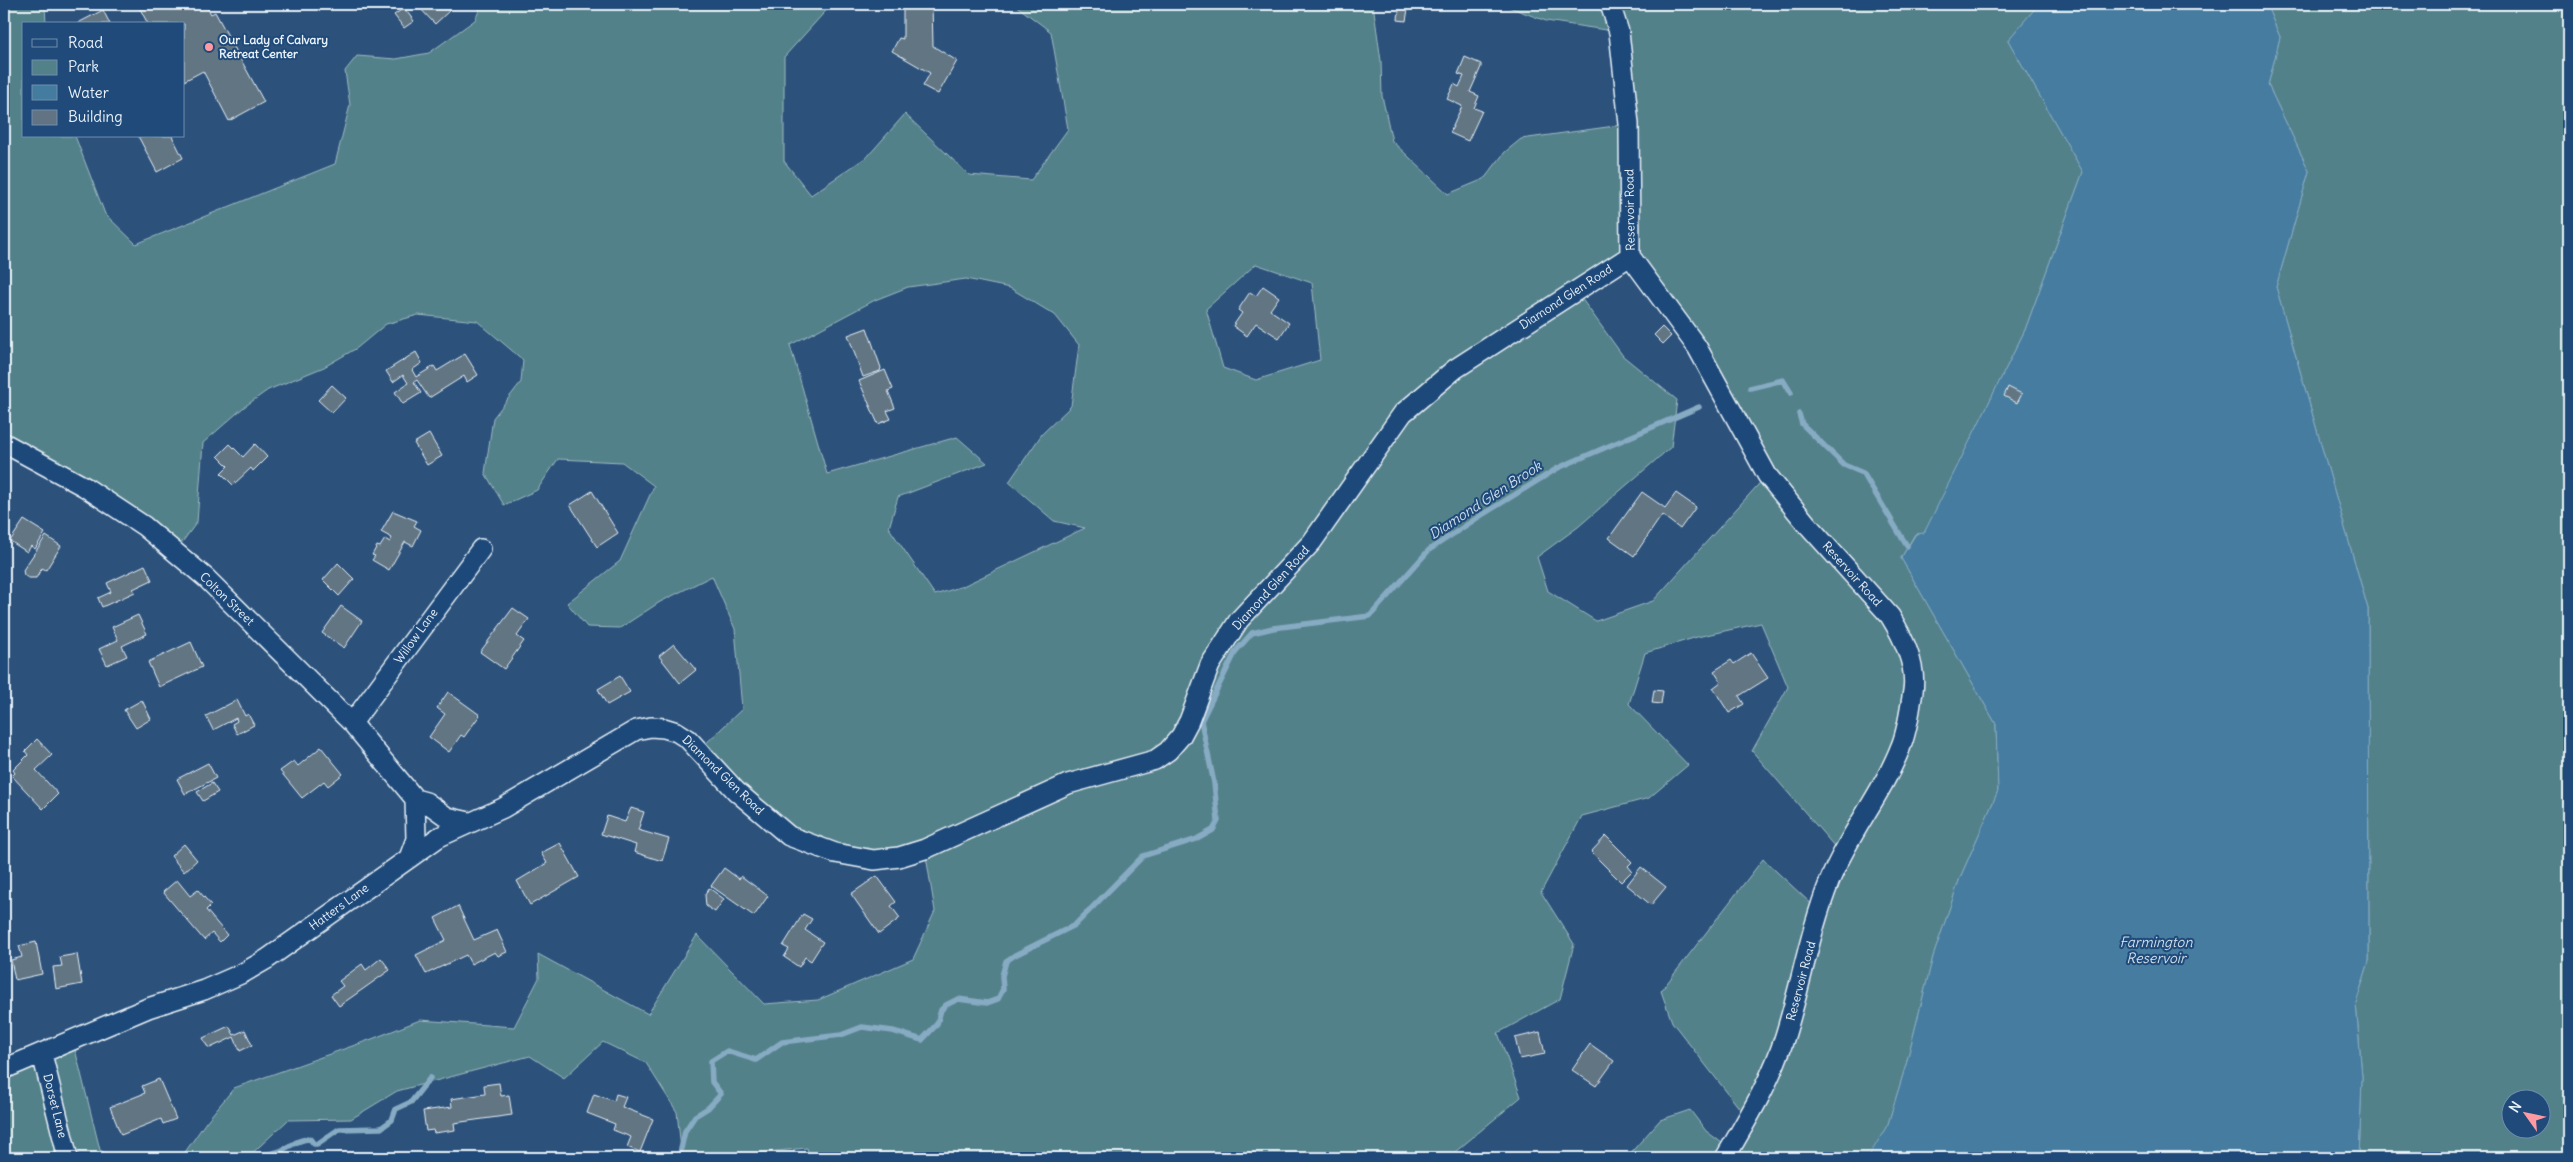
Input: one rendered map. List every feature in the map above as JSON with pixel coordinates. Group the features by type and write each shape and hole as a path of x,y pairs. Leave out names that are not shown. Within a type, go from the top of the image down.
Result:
{"street":[{"name":"Reservoir Road","path":"1610,4 1619,32 1629,124 1630,256 1697,347 1767,475 1806,523 1890,616 1901,633 1912,675 1913,688 1901,746 1841,854 1829,881 1818,914 1785,1038 1752,1110 1725,1158"},
{"name":"Diamond Glen Road","path":"664,728 677,732 688,739 736,791 789,836 835,853 874,860 899,857 925,850 1068,784 1155,760 1168,751 1181,736 1210,665 1239,620 1312,542 1404,413 1455,369 1630,256"},
{"name":"Colton Street","path":"4,443 85,487 144,526 210,583 352,723 415,798 426,802 447,817 469,822"},
{"name":"Willow Lane","path":"352,723 480,549"},
{"name":"Hatters Lane","path":"4,1069 148,1008 204,990 243,973 267,959 439,836 504,808 636,730 651,727 664,728"},
{"path":"410,855 417,829 415,798"},
{"name":"Dorset Lane","path":"42,1054 68,1158"}],"green space":[{"path":"4,4 45,4 46,22 22,22 22,138 76,138 105,214 136,244 335,164 350,105 345,71 357,56 396,59 429,53 475,20 482,4 832,4 784,57 784,161 811,195 868,156 905,114 969,175 1031,180 1068,129 1051,32 1014,4 1373,4 1381,61 1382,96 1392,141 1448,194 1484,179 1505,152 1521,139 1629,124 1619,32 1546,21 1501,4 2039,4 2008,40 2083,172 2025,330 1924,534 1915,534 1901,558 1996,724 1998,791 1960,878 1933,957 1906,1065 1888,1124 1868,1158 1626,1158 1660,1120 1690,1110 1706,1131 1730,1149 1747,1118 1672,1022 1661,991 1763,859 1819,911 1841,854 1752,751 1788,687 1761,623 1697,637 1645,653 1629,704 1688,765 1649,798 1582,816 1541,892 1574,944 1560,999 1498,1033 1521,1097 1448,1158 810,1158 807,1148 729,1156 682,1158 677,1112 646,1063 603,1042 564,1078 530,1056 397,1091 351,1119 288,1120 247,1158 181,1158 206,1122 234,1088 420,1020 514,1027 539,978 538,954 648,1014 697,935 764,1004 818,1000 913,959 935,911 925,850 899,857 789,836 699,750 742,709 735,629 712,576 660,602 620,628 587,627 567,603 620,561 654,486 622,462 558,459 537,490 504,505 485,473 493,418 521,382 523,360 477,321 418,315 386,324 357,348 324,367 268,390 244,407 203,443 197,522 175,552 4,443","holes":["1631,256 1767,475 1653,601 1596,621 1548,591 1537,557 1578,527 1671,447 1677,400 1623,356 1576,291","1256,264 1312,283 1320,360 1256,380 1223,368 1206,309","966,279 1010,288 1055,315 1079,345 1071,406 1042,434 1009,482 1054,521 1085,528 963,586 935,595 889,528 898,497 987,463 957,437 827,474 790,345 875,300 908,287"]},
{"path":"2266,4 2569,4 2569,1158 2359,1158 2362,1077 2356,1003 2369,961 2368,609 2276,287 2309,171 2268,85 2280,37"},
{"path":"73,1041 100,1150 114,1158 4,1158 4,1053 13,1065"}],"water":[{"name":"Farmington Reservoir","path":"2039,4 2266,4 2280,37 2268,85 2309,171 2276,287 2368,609 2369,961 2356,1003 2362,1077 2359,1158 1868,1158 1888,1124 1906,1065 1933,957 1960,878 1998,791 1996,724 1901,558 1916,534 1924,533 2025,330 2083,172 2008,40"}],"building":[{"name":"Our Lady of Calvary Retreat Center","path":"205,4 211,14 215,12 264,102 229,121 203,71 185,80 185,22 147,22 138,5"},
{"path":"416,4 448,4 445,6 449,11 435,24"},
{"path":"903,4 932,4 933,46 957,61 938,94 923,86 930,73 892,51 899,38 903,39"},
{"path":"404,8 414,21 404,28 394,15"},
{"path":"1399,8 1408,9 1406,21 1398,20"},
{"path":"103,10 109,22 80,22"},
{"path":"1465,57 1481,64 1470,92 1479,96 1474,108 1482,111 1468,141 1450,133 1462,106 1447,99 1454,84 1459,87 1464,76 1458,74"},
{"path":"139,138 173,138 183,158 157,172"},
{"path":"1263,286 1279,297 1270,310 1289,323 1279,338 1256,323 1247,336 1233,326 1242,313 1238,310 1250,292 1256,296"},
{"path":"1662,327 1671,336 1663,344 1654,335"},
{"path":"867,328 881,368 880,371 863,377 848,335"},
{"path":"416,352 422,363 412,370 416,377 434,366 437,371 465,354 478,375 467,382 464,376 429,398 417,380 414,382 421,393 403,404 395,392 408,383 403,375 393,382 386,371"},
{"path":"885,370 893,389 888,391 895,408 887,411 891,419 878,424 859,381"},
{"path":"332,385 346,398 332,413 318,400"},
{"path":"2008,387 2022,394 2017,403 2004,396"},
{"path":"429,434 442,456 427,465 414,443"},
{"path":"230,444 243,457 255,444 267,457 253,471 251,468 233,485 221,473 228,466 218,456"},
{"path":"592,491 618,533 597,547 570,505"},
{"path":"1642,492 1665,508 1676,493 1696,507 1680,529 1662,515 1634,556 1609,538"},
{"path":"393,511 417,521 414,526 421,530 413,546 405,542 389,570 372,560 375,556 372,555 377,546 380,547 385,539 390,542 392,538 381,532"},
{"path":"24,520 45,533 35,549 31,546 27,552 10,541"},
{"path":"46,536 61,546 46,570 42,568 36,578 28,578 24,575 23,570"},
{"path":"338,563 354,579 339,596 323,580"},
{"path":"145,565 152,580 133,589 135,592 102,607 98,598 111,592 107,583"},
{"path":"341,606 362,621 344,648 322,633"},
{"path":"513,608 529,619 517,636 524,641 504,669 480,652"},
{"path":"138,615 147,634 122,646 127,656 107,665 99,649 118,640 112,627"},
{"path":"191,642 202,667 159,687 148,662"},
{"path":"674,644 696,670 680,683 659,656"},
{"path":"1751,653 1768,678 1739,696 1744,704 1729,713 1713,688 1721,682 1714,671 1731,660 1734,664"},
{"path":"620,676 630,692 607,705 598,689"},
{"path":"1654,690 1663,691 1661,704 1652,703"},
{"path":"448,692 480,715 464,737 461,735 449,752 429,737 445,714 437,708"},
{"path":"142,700 151,719 136,728 124,710"},
{"path":"237,700 245,716 248,714 254,725 237,734 232,724 237,721 236,718 213,730 206,716"},
{"path":"37,739 52,755 36,770 58,794 43,809 12,776 15,773 13,770 28,755 25,751"},
{"path":"321,747 343,774 328,786 324,781 302,798 280,771 294,761 298,766"},
{"path":"208,763 216,778 185,794 177,779"},
{"path":"212,783 218,792 203,801 197,792"},
{"path":"631,808 644,812 638,830 669,839 662,861 634,852 636,845 601,834 607,816 625,822"},
{"path":"1606,836 1632,862 1628,866 1632,871 1621,882 1591,852"},
{"path":"560,843 579,877 530,905 517,881 547,863 541,853"},
{"path":"184,844 197,860 184,872 171,856"},
{"path":"1641,867 1666,887 1651,905 1627,885"},
{"path":"724,868 739,879 741,876 768,896 754,916 711,886"},
{"path":"877,876 896,902 891,906 900,918 879,934 851,894"},
{"path":"177,880 190,896 198,890 211,905 206,910 227,935 220,942 212,933 204,940 163,892"},
{"path":"709,888 724,899 715,912 706,906 705,895"},
{"path":"458,906 474,940 497,930 507,952 498,956 495,952 471,964 466,955 426,974 416,955 446,940 435,918"},
{"path":"803,914 812,919 805,930 823,942 811,961 805,957 799,967 784,957 789,949 783,946"},
{"path":"36,942 42,974 15,980 11,960 22,957 19,946"},
{"path":"77,954 82,984 56,989 53,967 62,966 60,957"},
{"path":"381,958 390,970 339,1006 331,995 343,986 339,981 362,964 366,970"},
{"path":"229,1026 234,1035 245,1030 252,1045 240,1051 234,1037 210,1048 207,1046 203,1038"},
{"path":"1540,1032 1545,1054 1520,1059 1515,1038"},
{"path":"1590,1044 1614,1061 1596,1086 1572,1070"},
{"path":"159,1079 176,1119 163,1124 161,1119 121,1135 110,1107 145,1093 142,1086"},
{"path":"499,1083 501,1096 509,1095 512,1115 454,1123 455,1130 434,1133 433,1130 426,1131 423,1111 452,1107 451,1099 485,1094 484,1085"},
{"path":"594,1094 614,1101 616,1094 626,1097 622,1107 653,1119 640,1152 627,1147 631,1137 613,1130 615,1124 587,1113"},
{"path":"1493,1152 1497,1158 1484,1158"}],"waterway":[{"name":"Diamond Glen Brook","path":"1750,388 1783,380 1791,393"},
{"name":"Diamond Glen Brook","path":"679,1158 685,1131 695,1116 708,1108 721,1094 712,1082 711,1061 727,1051 756,1060 782,1042 841,1035 862,1027 893,1031 922,1040 937,1024 941,1010 946,1005 958,999 987,1003 998,999 1003,989 1002,976 1006,961 1075,925 1143,856 1197,839 1213,830 1218,821 1214,783 1201,721 1236,651 1252,633 1273,628 1370,616 1429,550 1477,518 1558,468 1699,407"},
{"name":"Diamond Glen Brook","path":"1799,414 1802,424 1844,465 1863,473 1907,546"},
{"path":"252,1158 280,1151 306,1139 310,1139 314,1144 317,1144 339,1129 381,1128 392,1120 396,1109 411,1102 430,1078"}],"place":[{"name":"Our Lady of Calvary Retreat Center","path":"209,47"}]}
